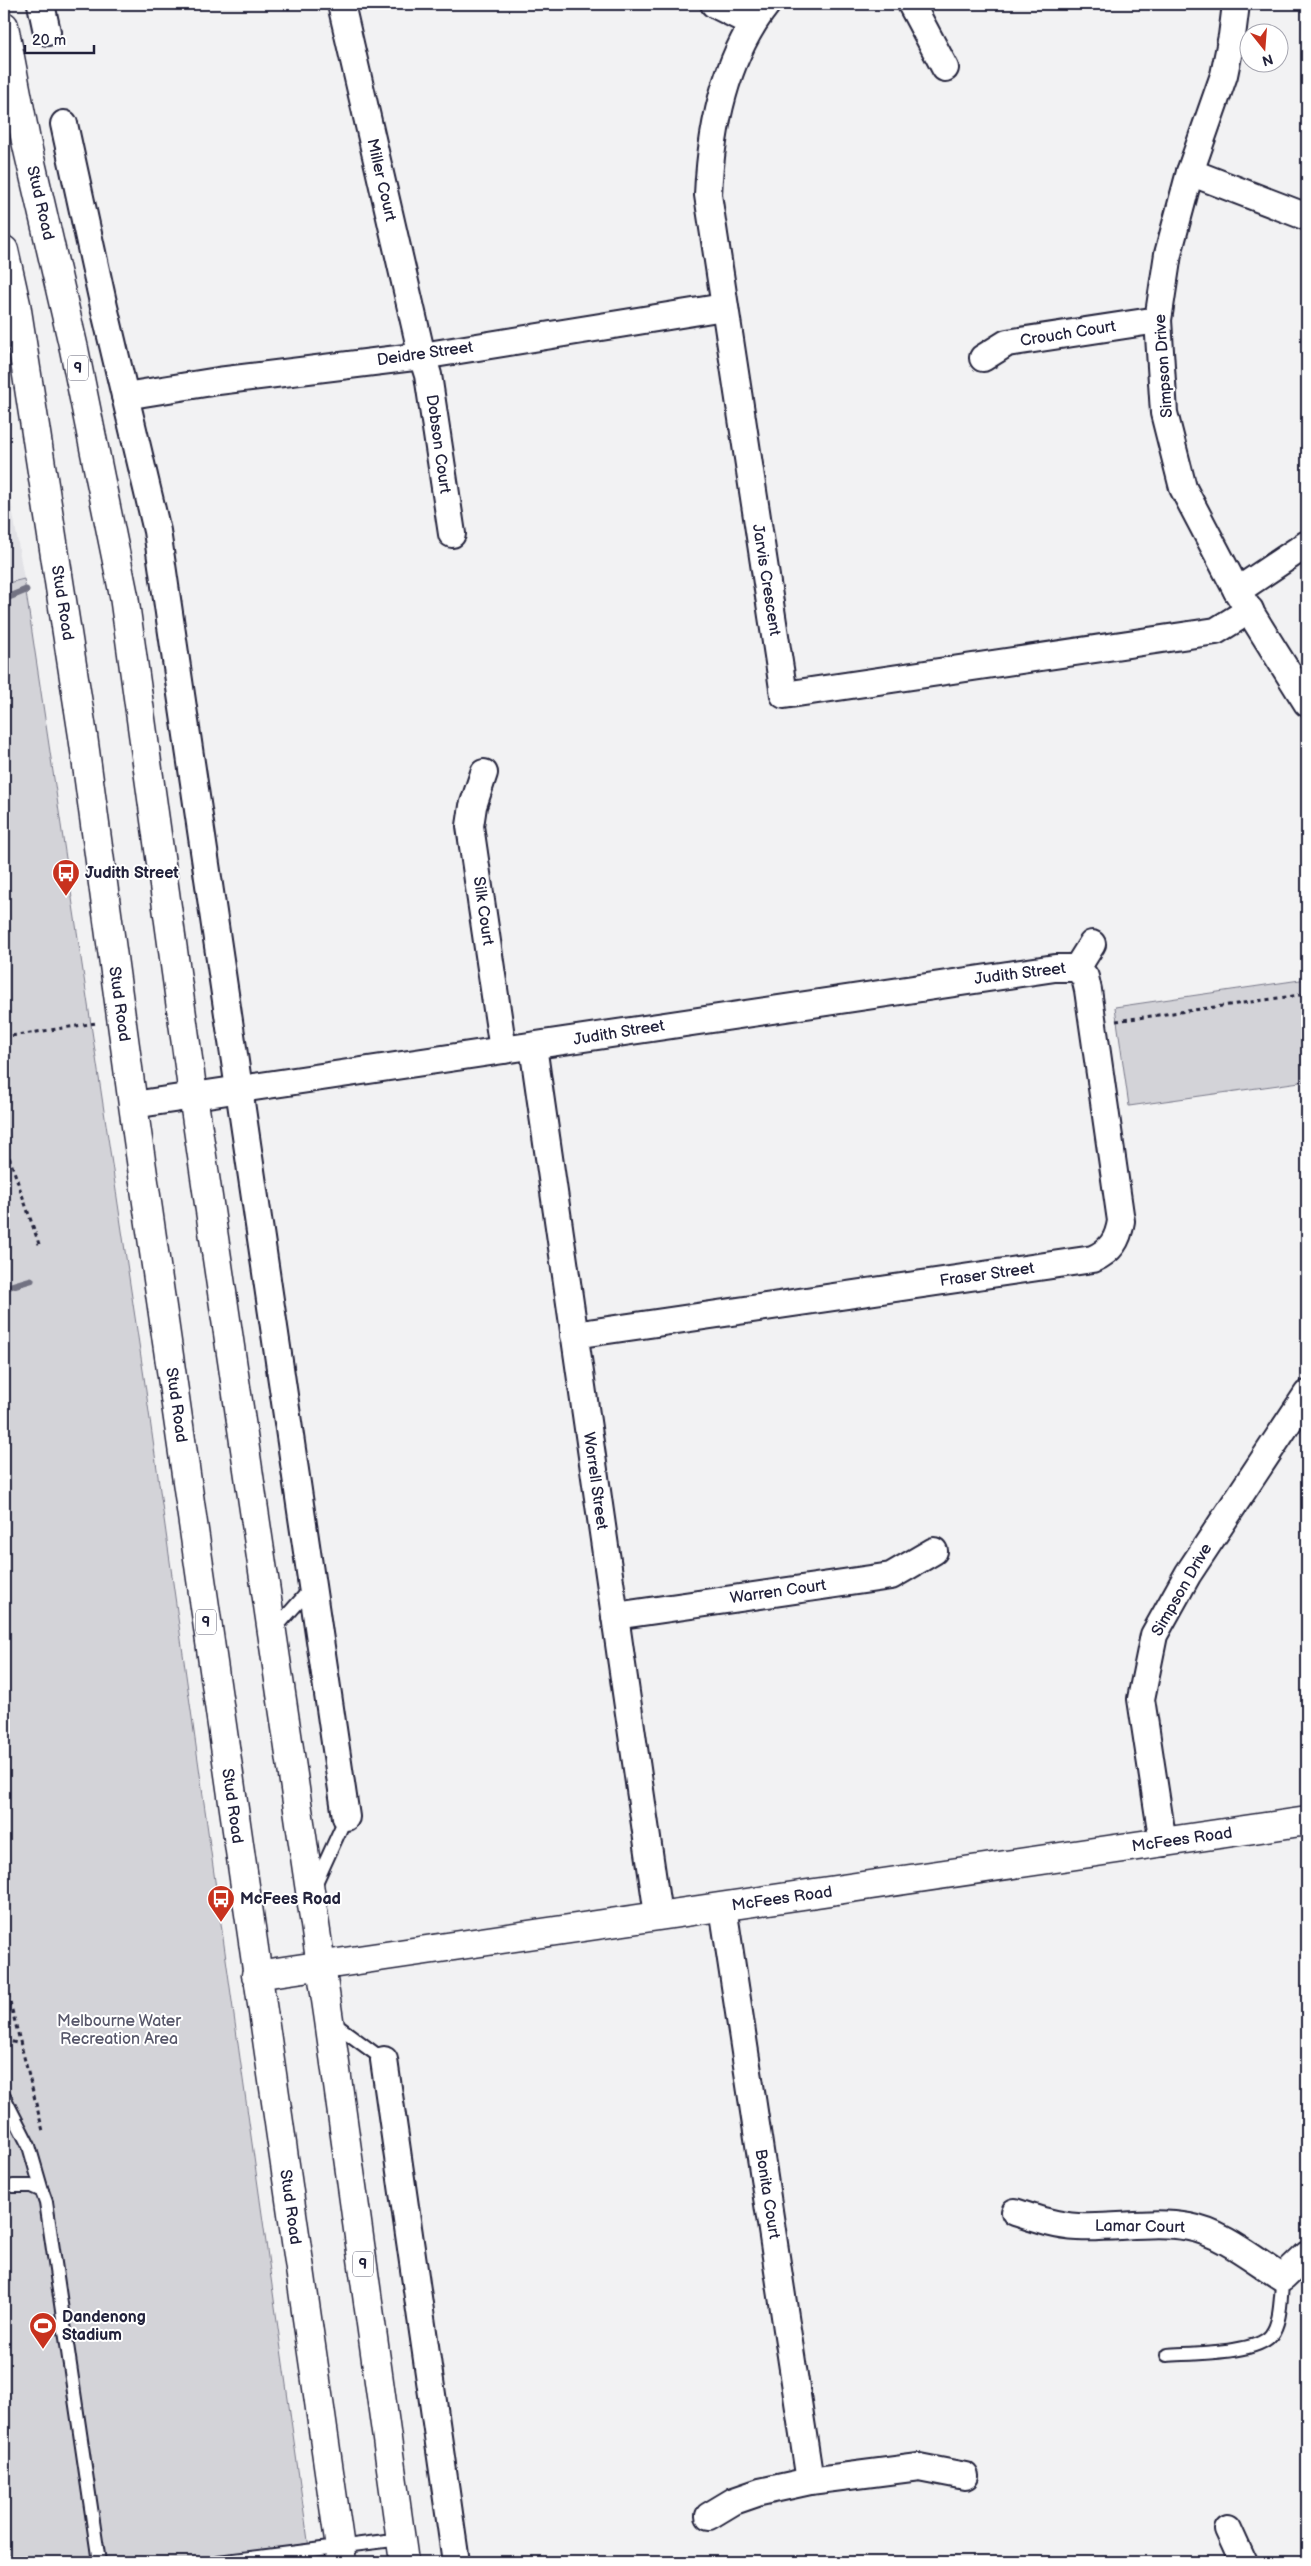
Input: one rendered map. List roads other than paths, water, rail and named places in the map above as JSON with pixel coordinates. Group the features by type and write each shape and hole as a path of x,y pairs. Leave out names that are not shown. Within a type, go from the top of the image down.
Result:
{"main road":[{"name":"Stud Road","path":"4,26 26,141 74,349 124,596 193,1095 330,2020 403,2550"},
{"name":"Stud Road","path":"4,250 10,306 83,736 121,1019 256,1975 341,2554"},
{"name":"McFees Road","path":"256,1975 1307,1821"}],"street":[{"path":"41,4 47,32"},
{"name":"Miller Court","path":"341,4 422,356"},
{"path":"714,4 760,13"},
{"path":"911,4 944,68"},
{"name":"Simpson Drive","path":"1236,4 1224,76 1190,172 1168,254 1158,320 1164,413 1183,488 1244,601 1307,703"},
{"name":"Jarvis Crescent","path":"760,13 734,62 722,97 710,161 708,195 784,695 1216,631 1244,601"},
{"path":"64,124 157,531 346,1816"},
{"path":"1190,172 1307,217"},
{"name":"Deidre Street","path":"125,396 218,381 422,356 724,306"},
{"name":"Crouch Court","path":"983,358 1007,343 1158,320"},
{"name":"Dobson Court","path":"422,356 428,375 452,534"},
{"path":"1244,601 1307,544"},
{"name":"Silk Court","path":"484,773 473,806 470,826 503,1050"},
{"name":"Judith Street","path":"133,1104 1055,968 1077,968 1092,944"},
{"name":"Fraser Street","path":"574,1335 1093,1259 1105,1254 1114,1244 1119,1234 1121,1221 1085,977 1077,968"},
{"name":"Worrell Street","path":"533,1046 658,1915"},
{"name":"Simpson Drive","path":"1163,1843 1141,1699 1154,1635 1188,1574 1307,1394"},
{"name":"Warren Court","path":"615,1616 891,1576 934,1552"},
{"name":"Bonita Court","path":"724,1907 810,2481"},
{"path":"384,2060 456,2562"},
{"name":"Lamar Court","path":"1015,2212 1054,2224 1079,2227 1165,2224 1190,2227 1218,2238 1283,2278"},
{"path":"1283,2278 1307,2255"},
{"path":"709,2516 734,2501 760,2492 810,2481 919,2467 965,2476"},
{"path":"1228,2529 1243,2562"}],"lane":[{"path":"272,1631 312,1587"},
{"path":"311,1892 346,1816"},
{"path":"330,2020 384,2060"},
{"path":"4,2096 29,2146 46,2202 99,2562"},
{"path":"12,2186 31,2186 42,2191"},
{"path":"1167,2355 1248,2348 1266,2340 1272,2334 1277,2323 1283,2278"},
{"path":"218,2562 403,2550"}],"waterway":[{"path":"4,599 26,590"},
{"path":"4,1288 31,1280"}],"place":[{"name":"Judith Street","path":"66,897"},
{"name":"McFees Road","path":"221,1923"},
{"name":"Dandenong Stadium","path":"43,2350"}],"park label":[{"name":"Melbourne Water Recreation Area","path":"119,2030"}]}
